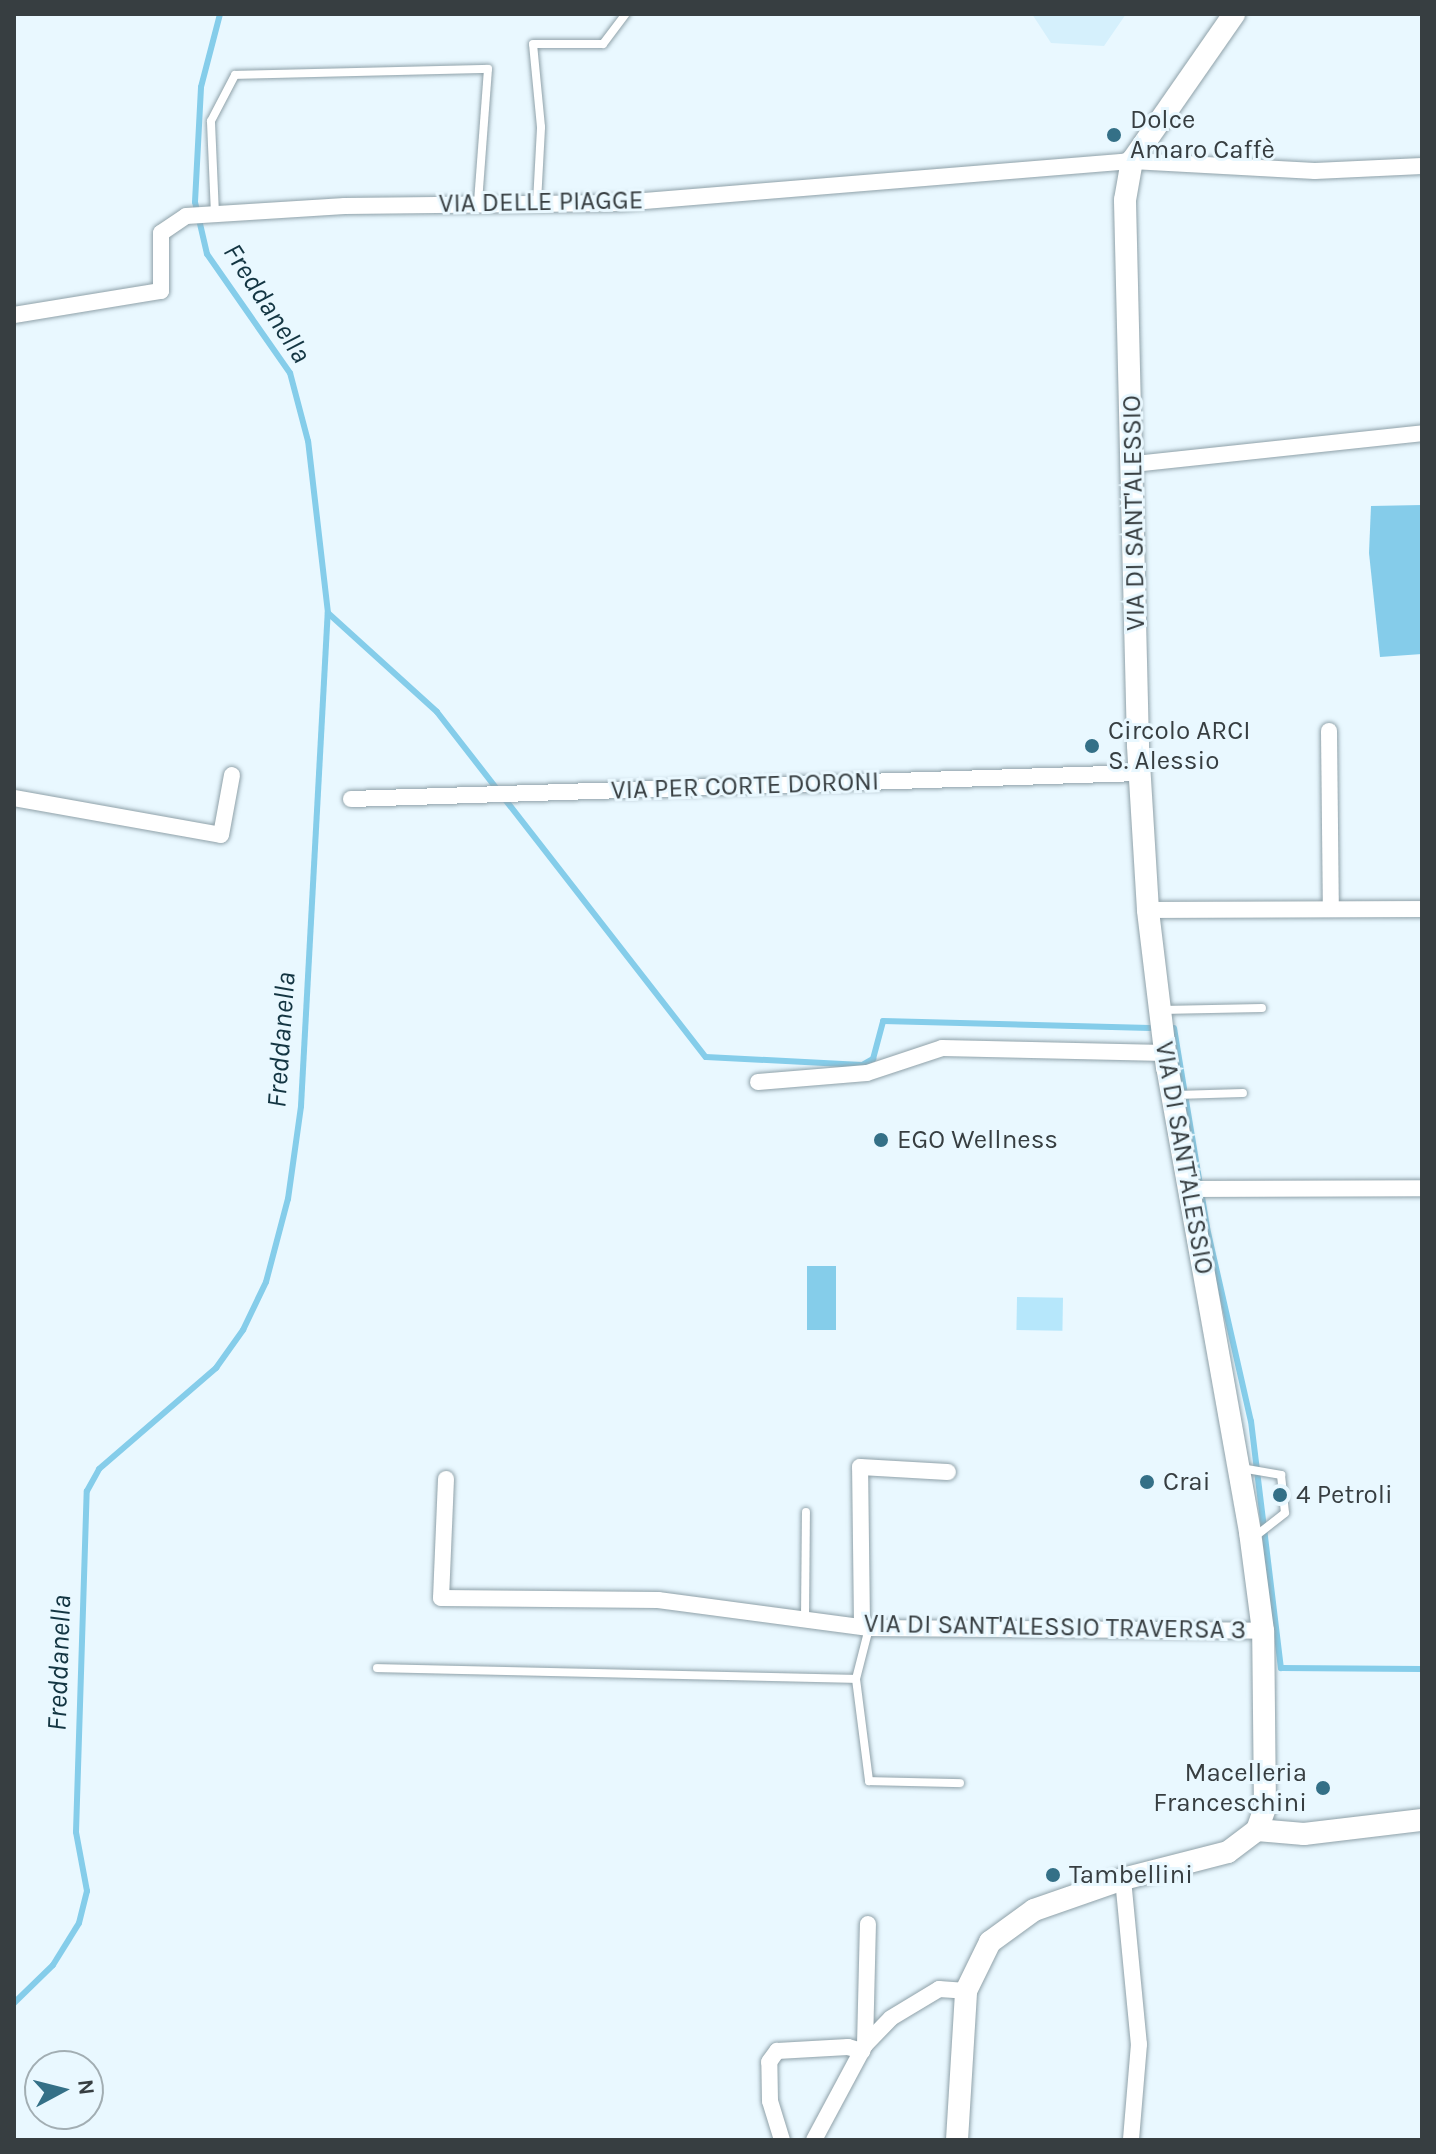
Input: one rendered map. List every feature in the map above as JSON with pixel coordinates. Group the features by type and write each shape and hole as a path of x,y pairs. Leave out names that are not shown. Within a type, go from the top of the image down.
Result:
{"street":[{"name":"VIA DI SANT'ALESSIO","path":"1234,14 1132,161 1125,200 1140,773 1148,910 1165,1053 1183,1095 1263,1631 1265,1808 1257,1830"},
{"name":"VIA DELLE PIAGGE","path":"14,315 161,291 161,233 186,216 478,202 620,203 1132,161 1315,171 1422,166"},
{"path":"1134,464 1422,433"},
{"path":"1329,731 1331,909"},
{"name":"VIA PER CORTE DORONI","path":"351,799 1140,773"},
{"path":"14,798 221,835 232,775"},
{"path":"1148,910 1422,909"},
{"path":"758,1082 867,1073 942,1048 1165,1053"},
{"path":"1197,1189 1422,1188"},
{"path":"865,1626 860,1467 948,1472"},
{"name":"VIA DI SANT'ALESSIO TRAVERSA 3","path":"446,1479 441,1598 658,1600 865,1626 1263,1631"},
{"path":"957,2140 966,1991 975,1963 1009,1926 1034,1910 1123,1879 1228,1852 1257,1830 1304,1834 1422,1820"},
{"path":"1123,1879 1139,2044 1131,2140"},
{"path":"864,2048 868,1924"},
{"path":"814,2140 864,2048 918,1998 939,1989 966,1991"},
{"path":"782,2140 770,2101 769,2062 777,2051 864,2048"}],"lane":[{"path":"537,202 541,127 533,44 603,44 626,14"},
{"path":"215,214 211,121 235,75 488,69 478,202"},
{"path":"1160,1010 1262,1008"},
{"path":"1183,1095 1243,1093"},
{"path":"1240,1468 1281,1475 1285,1513 1251,1539"},
{"path":"805,1620 806,1512"},
{"path":"865,1626 856,1679 869,1781 960,1783"},
{"path":"377,1668 856,1679"}],"shaded area":[{"path":"1032,14 1126,14 1104,46 1051,43"},
{"path":"1422,505 1422,654 1380,657 1369,553 1371,506"},
{"path":"807,1266 836,1266 836,1330 807,1330"},
{"path":"1017,1297 1063,1298 1062,1331 1016,1330"}],"waterway":[{"name":"Freddanella","path":"14,2003 53,1965 79,1923 87,1891 76,1832 87,1491 99,1469 216,1368 243,1330 266,1282 288,1199 301,1106 328,613 308,441 290,373 207,254 195,202 201,87 220,14"},
{"path":"328,613 437,712 706,1057 862,1065 873,1059 883,1021 1150,1028"},
{"path":"1174,1028 1207,1228 1251,1421 1281,1668 1422,1669"}],"place":[{"name":"Dolce Amaro Caffè","path":"1114,135"},
{"name":"Circolo ARCI S. Alessio","path":"1092,746"},
{"name":"EGO Wellness","path":"881,1140"},
{"name":"Crai","path":"1147,1482"},
{"name":"4 Petroli","path":"1280,1495"},
{"name":"Macelleria Franceschini","path":"1323,1788"},
{"name":"Tambellini","path":"1053,1875"}]}
